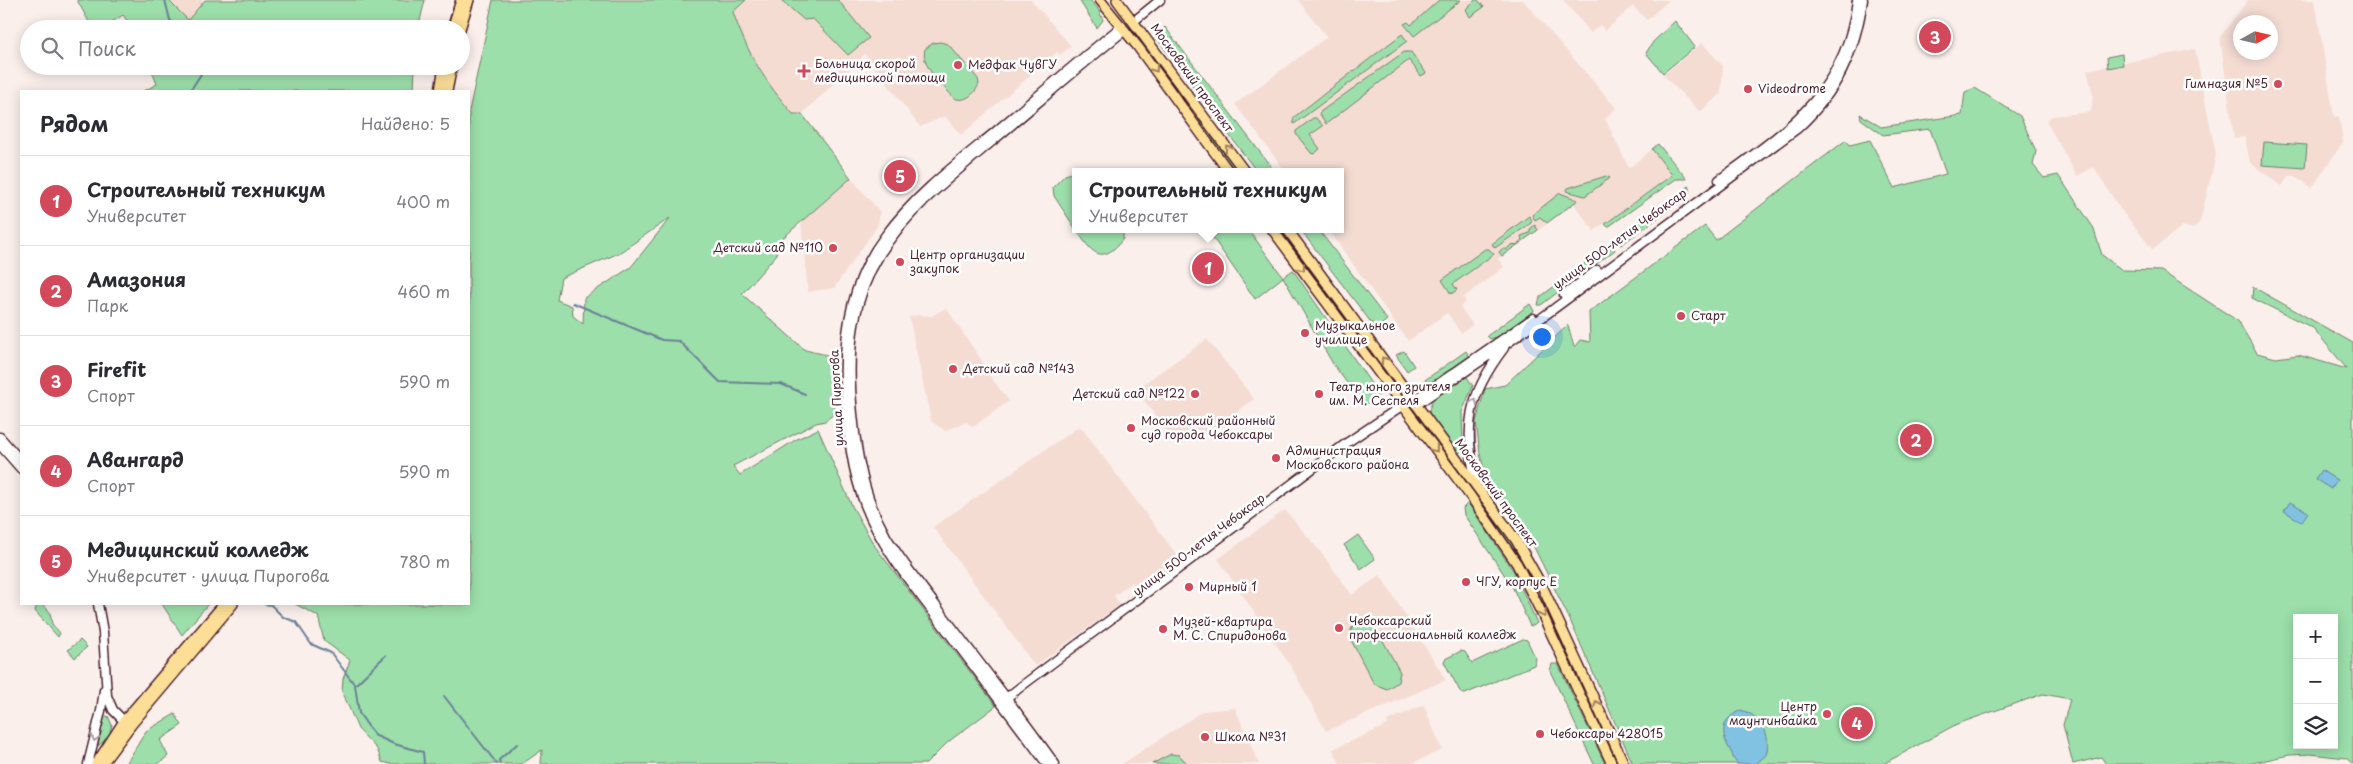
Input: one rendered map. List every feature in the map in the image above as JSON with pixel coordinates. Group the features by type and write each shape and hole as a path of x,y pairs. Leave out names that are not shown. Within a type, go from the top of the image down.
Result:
{"main road":[{"path":"455,20 461,0"},
{"path":"463,20 470,0"},
{"name":"Московский проспект","path":"1100,0 1124,28 1226,168"},
{"name":"Московский проспект","path":"1117,0 1242,168"},
{"path":"1124,28 1160,0"},
{"path":"1832,85 1850,37 1858,0"},
{"path":"1832,85 1856,38 1863,0"},
{"name":"улица Пирогова","path":"1055,764 929,602 884,537 855,458 848,399 847,368 856,301 863,280 875,254 899,222 918,202 980,148 1124,28"},
{"path":"440,90 443,75"},
{"path":"447,90 450,75"},
{"name":"улица 500-летия Чебоксар","path":"1415,402 1509,342 1623,255 1807,120 1832,85"},
{"name":"Московский проспект","path":"1275,233 1482,513 1517,564 1612,764"},
{"name":"Московский проспект","path":"1290,233 1476,484 1529,560 1624,764"},
{"name":"улица 500-летия Чебоксар","path":"1415,402 1623,255"},
{"path":"1476,484 1470,438 1472,408 1478,387 1489,368 1509,342"},
{"path":"1404,407 1415,402"},
{"name":"улица 500-летия Чебоксар","path":"1005,702 1351,442 1404,407"},
{"path":"0,437 20,460"},
{"path":"0,445 20,468"},
{"path":"98,605 103,632 105,682 110,706 128,723"},
{"path":"96,764 223,605"},
{"path":"165,679 232,605"},
{"path":"1567,668 1578,663"},
{"path":"88,764 101,711 105,682"},
{"name":"улица Пирогова","path":"1005,702 1047,764"},
{"path":"102,764 128,723"}],"shaded area":[{"path":"168,0 205,0 188,20"},
{"path":"746,0 1031,0 1071,46 1060,55 1057,52 961,135 945,116 920,127 865,54 802,114 793,115 771,89 745,46 733,12"},
{"path":"1298,0 1523,0 1616,108 1605,119 1629,168 1652,149 1673,174 1594,231 1574,204 1498,259 1504,267 1463,298 1466,302 1460,307 1473,325 1461,333 1447,313 1408,341 1331,233 1344,233 1344,168 1283,168 1235,104 1327,37"},
{"path":"1563,0 1669,0 1647,20 1633,6 1605,31 1600,25 1591,33"},
{"name":"Гимназия №5","path":"2248,0 2315,0 2334,117 2339,116 2343,142 2312,188 2295,176 2289,176 2282,186 2250,163 2245,137 2234,138 2220,37 2233,20 2233,60 2278,60 2278,15 2237,15"},
{"path":"1702,43 1723,66 1721,94 1700,112 1663,75"},
{"path":"2195,49 2216,155 2200,222 2193,229 2182,226 2153,250 2118,206 2094,167 2077,176 2046,121 2052,116 2091,112 2093,95 2087,70"},
{"name":"Детский сад №110","path":"851,178 880,212 878,225 834,288 808,292 801,222"},
{"name":"Детский сад №143","path":"946,308 982,361 989,375 1009,401 973,427 966,422 945,431 931,421 909,317 918,315 931,316"},
{"name":"Детский сад №122","path":"1207,339 1254,399 1212,430 1194,435 1178,447 1136,389"},
{"path":"1080,426 1180,559 1138,591 1132,582 1129,584 1114,596 1120,605 1035,666 933,527"},
{"name":"Чебоксарский профессиональный колледж","path":"1285,510 1323,555 1352,595 1380,575 1446,680 1326,731 1292,668 1218,559"},
{"path":"1424,705 1442,750 1410,764 1340,764 1333,749 1388,725 1387,721"},
{"name":"Школа №31","path":"1235,708 1259,764 1122,764 1203,711"}],"green space":[{"path":"77,0 168,0 188,20 127,20 123,15 115,20 88,20"},
{"path":"205,0 425,0 420,20 188,20"},
{"path":"493,0 746,0 733,12 744,41 765,78 793,114 802,114 851,178 777,243 777,254 742,294 805,350 827,355 835,413 825,421 816,423 733,466 740,475 797,439 818,429 852,506 874,545 996,706 948,742 926,764 541,764 542,750 522,764 391,764 382,762 377,749 358,729 342,691 343,679 350,660 324,641 318,616 297,605 470,605 470,106","holes":["670,218 631,267 584,298 583,324 573,316 572,306 557,300 561,278 619,253"]},
{"path":"781,0 838,0 869,38 848,55 813,19 804,20"},
{"path":"1079,0 1090,0 1098,9 1103,20 1097,28"},
{"path":"1439,0 1461,0 1414,36 1404,24 1408,22 1411,25"},
{"path":"1475,0 1478,0 1484,7 1470,17 1466,9"},
{"path":"1675,21 1695,47 1663,73 1646,53 1653,42"},
{"path":"1165,27 1272,168 1254,168 1155,36"},
{"path":"1135,33 1235,168 1232,168"},
{"path":"1402,34 1407,41 1294,124 1294,117"},
{"path":"933,43 948,44 978,79 979,84 977,88 969,97 962,99 954,98 929,69 924,56 925,49"},
{"path":"1404,52 1411,52 1426,73 1421,76 1409,60 1326,124 1319,114 1320,112"},
{"path":"2122,54 2123,65 2108,68 2107,57"},
{"path":"154,75 415,75 414,90 146,90 157,84"},
{"path":"1975,88 2020,116 2036,151 2033,165 2044,178 2058,175 2093,227 2102,255 2122,270 2161,271 2238,321 2257,353 2276,358 2298,355 2347,369 2313,328 2252,298 2253,287 2353,343 2353,764 2346,758 2311,754 2289,755 2248,764 2106,764 2101,757 2073,764 2063,725 2070,699 2043,694 1957,724 1883,764 1633,764 1570,620 1527,533 1487,479 1480,454 1476,422 1485,389 1505,385 1568,325 1574,347 1580,340 1590,342 1589,312 1705,226 1716,240 1846,140 1850,145 1870,140 1894,188 1946,174 1930,129 1883,135 1861,119 1860,114 1881,127 1962,115 1965,92"},
{"path":"1313,118 1316,118 1323,126 1310,135 1320,149 1314,154 1311,153 1296,134 1296,131"},
{"path":"2264,142 2307,145 2305,168 2262,165"},
{"path":"1658,144 1687,179 1676,179 1608,227 1605,224 1672,175 1652,149"},
{"path":"1072,173 1072,223 1054,196 1053,187 1065,175"},
{"path":"1606,176 1610,178 1585,196 1566,191 1568,188"},
{"path":"1689,186 1689,195 1621,245 1618,243 1619,238"},
{"path":"1560,193 1578,200 1547,223 1540,217 1535,220 1532,215"},
{"path":"1529,216 1532,220 1531,223 1495,248 1492,244"},
{"path":"1535,225 1538,230 1502,256 1499,252 1503,248 1506,250 1512,244 1517,245 1522,241 1521,236 1530,233 1530,229"},
{"path":"1079,233 1123,233 1123,239 1115,248 1102,254 1092,250"},
{"path":"1219,233 1251,233 1283,277 1255,299 1213,238"},
{"path":"1281,233 1283,233 1403,396 1401,397"},
{"path":"1303,233 1321,233 1387,320 1376,329"},
{"path":"1608,245 1612,245 1615,250 1578,278 1574,272"},
{"path":"1485,249 1489,249 1494,254 1453,284 1457,290 1451,294 1442,280"},
{"path":"1293,270 1379,395 1364,406 1333,364 1283,277"},
{"path":"1571,274 1574,280 1541,305 1538,305 1540,297"},
{"path":"1530,304 1534,311 1497,337 1490,339 1487,336"},
{"path":"1404,351 1414,366 1407,371 1396,355"},
{"path":"1466,351 1469,356 1464,361 1419,392 1415,391 1415,387"},
{"path":"1464,377 1467,377 1473,386 1462,412 1463,450 1459,453 1429,414 1432,402 1436,397"},
{"path":"1421,420 1510,539 1570,657 1567,659 1530,580 1507,540 1419,421"},
{"path":"1468,503 1514,572 1537,623 1533,626 1530,626 1512,586 1464,515 1463,508"},
{"path":"1358,535 1375,559 1361,569 1344,545"},
{"path":"37,605 43,605 50,612 52,624 60,633 58,637 35,611"},
{"path":"163,605 207,605 182,635"},
{"path":"1359,621 1370,622 1375,626 1400,672 1398,682 1387,689 1374,684 1352,642 1351,629"},
{"path":"1523,639 1527,640 1536,659 1534,665 1465,694 1461,693 1444,662 1445,659 1461,651 1465,652 1472,663"},
{"path":"80,640 87,647 75,658 68,650"},
{"path":"1552,664 1558,664 1605,764 1594,764 1550,671"},
{"path":"1577,670 1620,764 1616,764 1574,672"},
{"path":"175,714 182,725 160,740 168,756 158,764 126,764 146,731"},
{"path":"108,716 112,725 109,736 98,746 104,717"},
{"path":"1171,754 1179,755 1188,764 1152,764"}],"water":[{"path":"2321,470 2337,480 2331,489 2315,479"},
{"path":"2290,502 2308,512 2302,522 2284,511"},
{"path":"1741,710 1755,717 1760,722 1768,741 1766,755 1756,764 1738,764 1725,738 1724,727 1726,722"}],"waterway":[{"path":"165,0 170,20"},
{"path":"191,90 200,75"},
{"path":"573,303 662,340 679,341 720,382 781,384 805,394"},
{"path":"271,605 283,617 296,622 311,644 331,653 355,685 359,713 374,735 394,744 423,752 424,764"},
{"path":"355,685 386,655"},
{"path":"444,696 497,764"},
{"path":"500,764 499,760 517,744"}],"place":[{"name":"Firefit","path":"1935,37"},
{"name":"Медфак ЧувГУ","path":"958,65"},
{"name":"Больница скорой медицинской помощи","path":"804,71"},
{"name":"Гимназия №5","path":"2278,84"},
{"name":"Videodrome","path":"1748,89"},
{"name":"Медицинский колледж","path":"900,176"},
{"name":"Детский сад №110","path":"833,248"},
{"name":"Центр организации закупок","path":"900,262"},
{"name":"Строительный техникум","path":"1208,268"},
{"name":"Старт","path":"1681,316"},
{"name":"Музыкальное училище","path":"1305,333"},
{"name":"Детский сад №143","path":"953,369"},
{"name":"Детский сад №122","path":"1195,394"},
{"name":"Театр юного зрителя им. М. Сеспеля","path":"1319,394"},
{"name":"Московский районный суд города Чебоксары","path":"1131,428"},
{"name":"Амазония","path":"1916,440"},
{"name":"Администрация Московского района","path":"1276,458"},
{"name":"ЧГУ, корпус Е","path":"1466,582"},
{"name":"Мирный 1","path":"1189,587"},
{"name":"Чебоксарский профессиональный колледж","path":"1339,628"},
{"name":"Музей-квартира М. С. Спиридонова","path":"1163,629"},
{"name":"Центр маунтинбайка","path":"1827,714"},
{"name":"Авангард","path":"1857,723"},
{"name":"Чебоксары 428015","path":"1540,734"},
{"name":"Школа №31","path":"1205,737"}]}
